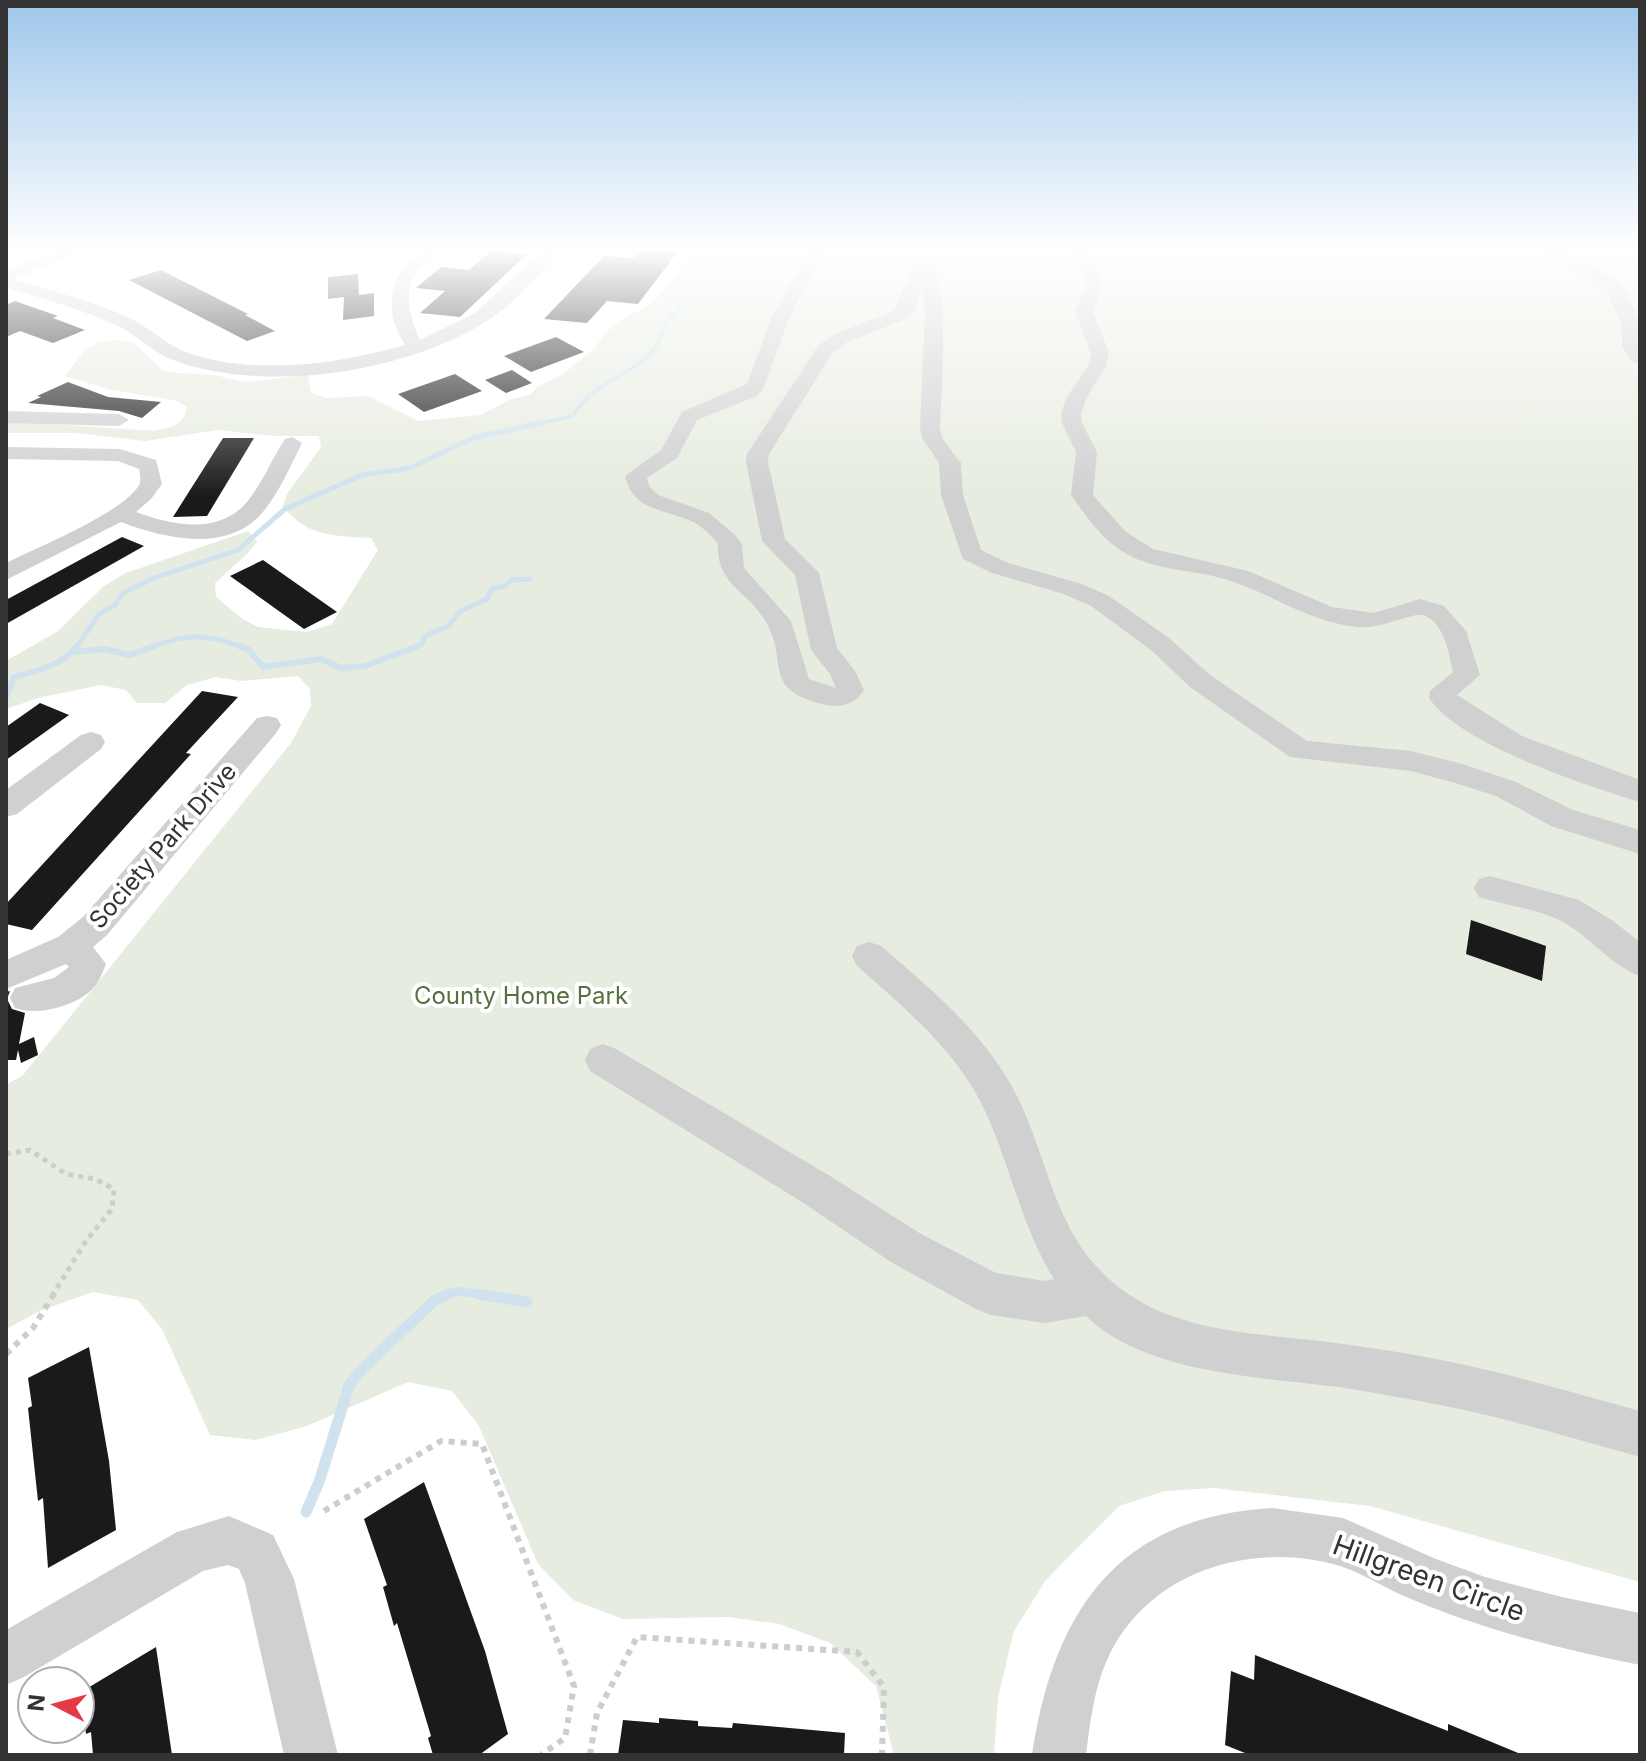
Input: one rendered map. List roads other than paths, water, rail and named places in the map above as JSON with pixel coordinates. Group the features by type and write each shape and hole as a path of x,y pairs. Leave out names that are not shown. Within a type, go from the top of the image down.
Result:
{"street":[{"path":"144,332 177,356 222,367 252,370 325,367 416,347 452,332"},
{"path":"406,332 416,347"},
{"path":"757,462 741,460 774,332"},
{"path":"758,386 689,416 670,454 643,468 636,476 636,483 655,502 696,515 721,533 730,544 729,562 733,571 770,608 788,641 786,655 792,677 802,687 825,696 846,695 850,690 848,683 824,650 807,573 774,541 757,462 758,454 825,350 841,338 856,332"},
{"path":"933,332 930,428 932,438 950,463 952,495 971,554 1000,568 1073,589 1100,601 1160,644 1200,681 1300,750 1411,761 1462,774 1506,789 1562,818 1640,842"},
{"path":"1092,332 1100,355 1099,363 1073,402 1071,418 1086,447 1088,460 1082,495 1118,537 1134,549 1172,562 1238,576 1306,608 1342,619 1379,620 1413,606 1439,613 1450,626 1467,675 1444,691 1443,698 1527,751 1640,791"},
{"path":"1632,332 1631,347 1640,358"},
{"path":"6,417 119,420"},
{"path":"119,513 174,532 190,533 229,524 246,517 254,507 292,443"},
{"path":"6,453 120,455 148,465 151,484 143,496 119,513 7,571"},
{"name":"Society Park Drive","path":"17,987 67,989 86,974 89,964 70,947 113,906 267,725"},
{"path":"6,806 91,742"},
{"path":"1490,888 1567,909 1601,930 1640,962"},
{"path":"869,956 956,1035 1003,1109 1045,1224 1080,1280 1114,1313 1162,1336 1248,1356 1345,1366 1466,1388 1640,1434"},
{"path":"603,1060 906,1248 991,1294 1045,1302 1093,1293"},
{"name":"Hillgreen Circle","path":"1059,1755 1064,1716 1082,1659 1103,1616 1143,1575 1180,1551 1230,1535 1278,1531 1332,1539 1435,1584 1555,1624 1640,1639"},
{"path":"6,1659 194,1549 229,1540 256,1552 269,1579 311,1755"}],"waterway":[{"path":"532,425 573,416 590,395 647,357 663,332"},
{"path":"76,648 99,614 115,605 123,593 154,578 238,550 285,509 362,475 410,468 473,438 541,423"},
{"path":"415,647 422,644 425,636 448,626 461,611 487,599 492,589 505,586 511,580 530,579"},
{"path":"149,648 186,637 207,637 244,648"},
{"path":"6,697 14,677 57,663 77,646"},
{"path":"73,652 105,649 130,655 154,646"},
{"path":"239,646 248,649 263,667 321,659 341,668 365,666 415,647"},
{"path":"447,1295 457,1291 483,1295"},
{"path":"478,1294 483,1295"},
{"path":"306,1512 319,1482 349,1386 361,1370 435,1300 447,1295"},
{"path":"483,1295 491,1296"},
{"path":"483,1295 527,1302"}],"park label":[{"name":"County Home Park","path":"521,996"}]}
